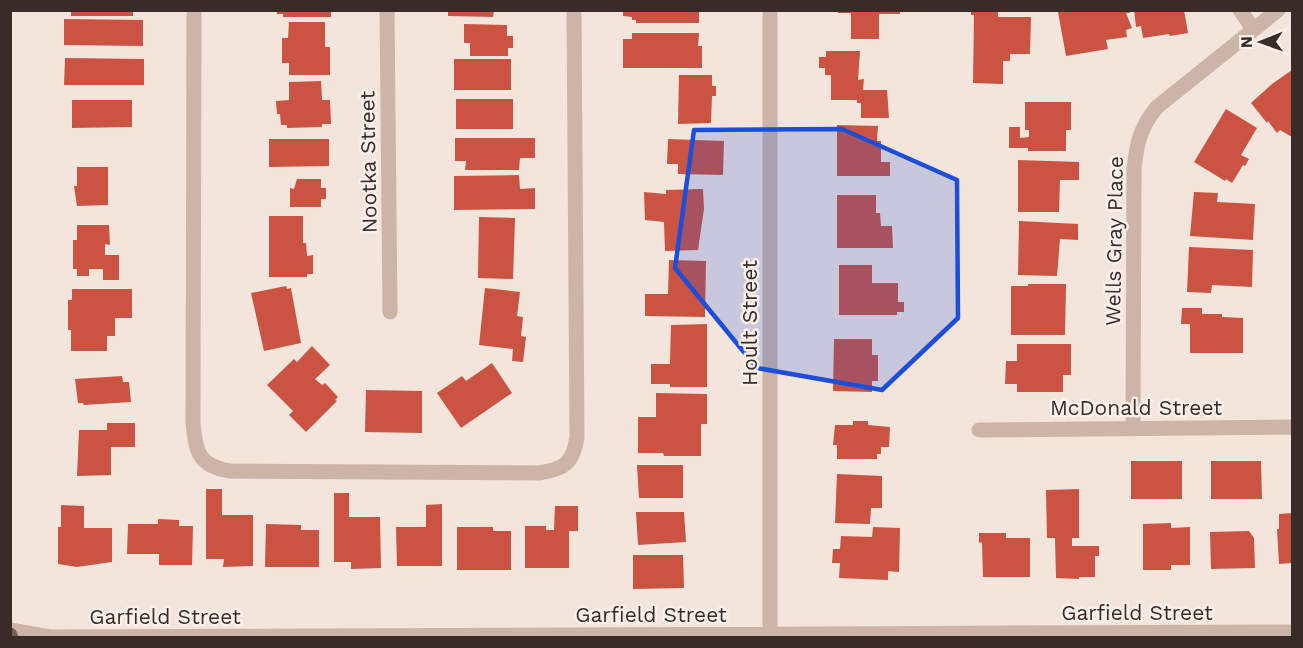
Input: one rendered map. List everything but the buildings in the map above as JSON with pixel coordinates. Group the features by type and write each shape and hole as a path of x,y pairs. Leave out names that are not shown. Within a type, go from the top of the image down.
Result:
{"street":[{"path":"194,10 193,424 199,455 207,464 217,469 230,471 527,473 563,468 576,449 578,437 574,10"},
{"name":"Nootka Street","path":"387,10 390,312"},
{"name":"Hoult Street","path":"770,10 770,634"},
{"path":"1240,10 1253,29"},
{"name":"Wells Gray Place","path":"1133,428 1134,169 1137,141 1145,122 1157,106 1278,10"},
{"name":"McDonald Street","path":"979,430 1293,427"},
{"name":"Garfield Street","path":"10,630 50,637 1293,632"}],"highlighted area":[{"path":"842,129 957,180 958,318 882,390 757,368 675,268 694,130"}]}
